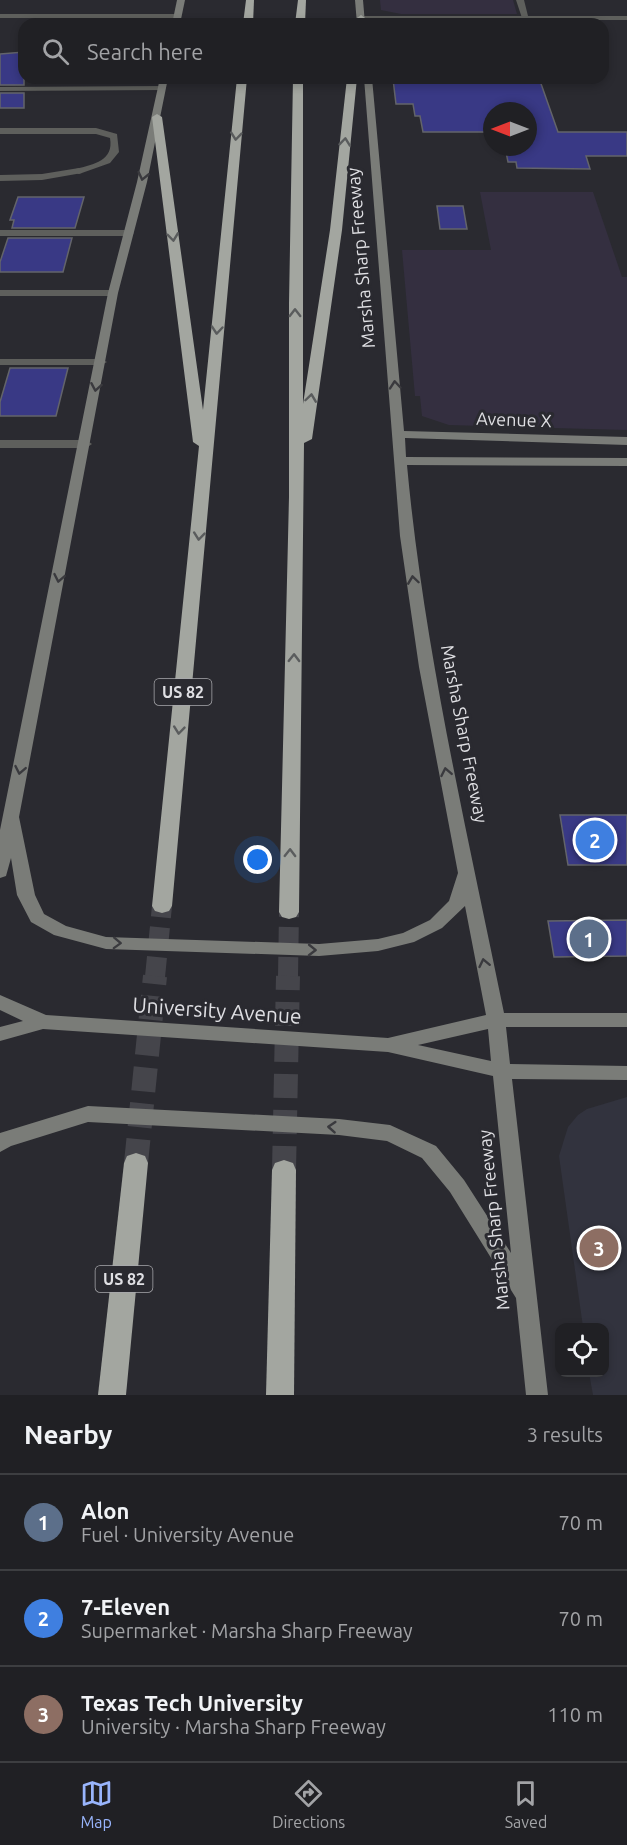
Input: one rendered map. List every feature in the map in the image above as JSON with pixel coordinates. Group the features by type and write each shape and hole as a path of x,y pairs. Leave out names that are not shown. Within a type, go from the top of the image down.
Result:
{"highway":[{"path":"248,18 250,0"},
{"path":"300,18 302,0"},
{"name":"US 82","path":"162,906 241,84"},
{"path":"289,912 297,497 295,303 298,84"},
{"path":"297,497 336,230 350,84"},
{"path":"157,117 204,478"},
{"name":"US 82","path":"112,1395 136,1163"},
{"path":"280,1395 284,1170"}],"main road":[{"path":"177,18 180,0"},
{"path":"359,0 361,18"},
{"path":"0,872 114,293 157,117 163,84"},
{"name":"Marsha Sharp Freeway","path":"369,84 402,460 406,536 426,667 496,1020 537,1395"},
{"name":"Avenue X","path":"399,434 627,441"},
{"path":"402,460 627,462"},
{"path":"0,828 12,813"},
{"path":"12,813 26,895 37,918 60,931 106,943 320,950 378,945 408,938 436,924 457,904 466,873"},
{"name":"University Avenue","path":"0,1002 43,1022"},
{"name":"University Avenue","path":"388,1044 496,1020 627,1020"},
{"name":"University Avenue","path":"0,1034 43,1022 388,1044 502,1071 627,1073"},
{"path":"0,1144 4,1140 88,1114 339,1127 390,1134 429,1152 457,1186 526,1296"}],"street":[{"path":"520,0 526,18 627,18"},
{"path":"0,16 88,18"},
{"path":"0,88 130,84"},
{"path":"0,131 96,131 114,136 111,159 107,164 42,177 0,178"},
{"path":"0,233 129,233"},
{"path":"0,293 114,293"},
{"path":"0,362 101,362"},
{"path":"0,444 86,444"}],"shaded area":[{"path":"380,0 513,0 517,14 401,14 381,10"},
{"path":"480,192 593,192 622,277 627,277 627,430 449,425 422,416 420,396 415,396 402,250 491,250"},
{"path":"627,1097 627,1395 593,1395 590,1377 609,1377 609,1323 582,1323 559,1156 568,1127 578,1115 587,1109"}],"building":[{"path":"18,52 18,84 24,85 0,85 0,54"},
{"path":"394,84 541,84 558,132 627,132 627,156 586,156 590,169 517,168 516,162 508,162 507,156 537,156 537,102 483,102 483,132 423,132 420,116 415,116 413,104 396,104"},
{"path":"0,93 24,93 24,108 0,108"},
{"path":"18,197 84,197 75,228 12,228 14,220 10,220"},
{"path":"437,206 463,206 467,229 440,229"},
{"path":"8,238 72,238 63,272 0,272 0,262"},
{"path":"10,368 68,368 56,416 0,416 0,402"},
{"path":"560,815 627,815 627,865 568,865"},
{"path":"627,920 627,956 554,957 548,921"}],"tunnel":[{"path":"155,977 162,906"},
{"path":"288,977 289,912"},
{"path":"136,1163 155,976"},
{"path":"284,1170 288,976"}],"place":[{"name":"7-Eleven","path":"595,840"},
{"name":"Alon","path":"589,939"},
{"name":"Texas Tech University","path":"599,1248"}]}
